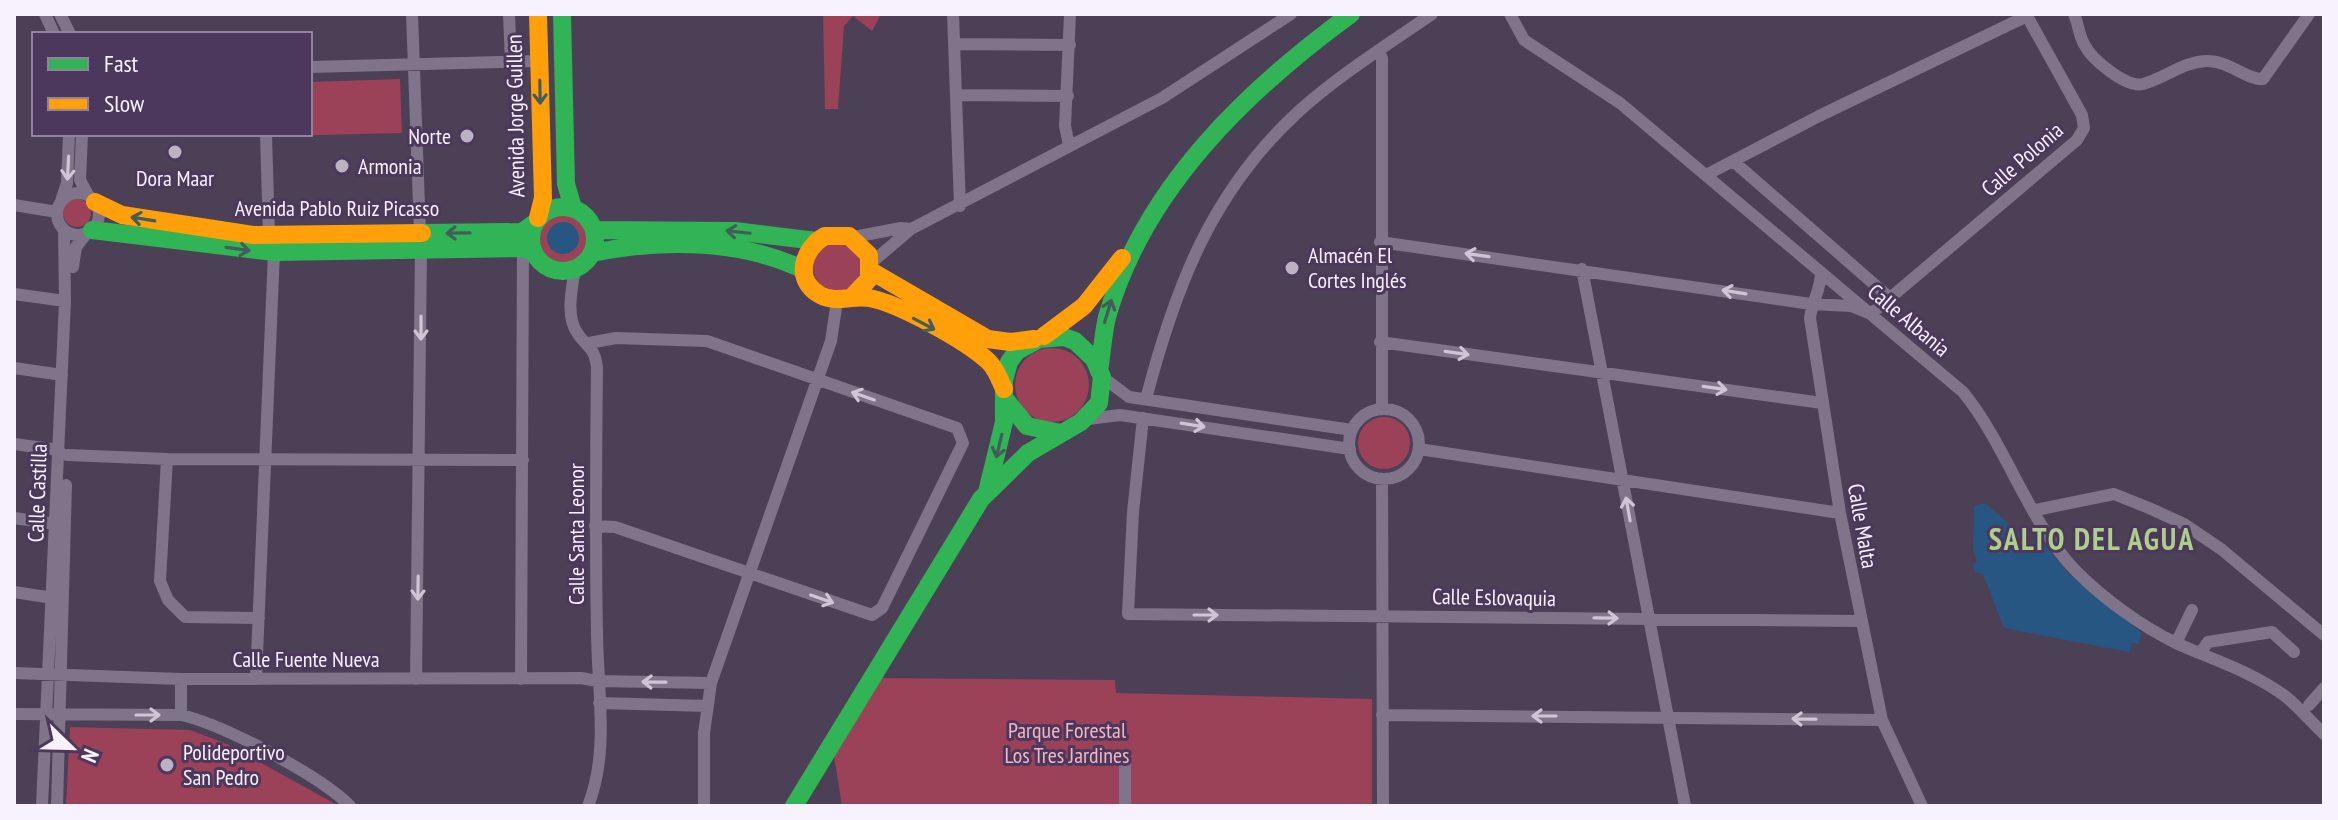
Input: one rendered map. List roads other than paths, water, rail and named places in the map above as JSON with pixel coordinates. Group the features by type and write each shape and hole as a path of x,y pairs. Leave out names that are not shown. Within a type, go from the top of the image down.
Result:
{"street":[{"path":"60,14 69,32"},
{"path":"412,14 420,242 416,679"},
{"path":"509,14 511,62"},
{"name":"Avenida Jorge Guillen","path":"536,221 543,198 538,14"},
{"path":"562,14 566,184 573,208"},
{"path":"953,14 960,206"},
{"path":"1069,145 1065,126 1070,14"},
{"path":"704,806 711,683 844,299 865,286 871,267 911,229 1162,98 1291,14"},
{"path":"1088,419 1099,401 1104,323 1130,253 1184,172 1237,108 1296,53 1351,14"},
{"path":"1146,399 1184,275 1229,192 1273,137 1299,111 1432,14"},
{"name":"Calle Albania","path":"1510,14 1524,40 1590,81 1963,392 1985,418 2056,547 2077,572 2128,614 2176,643 2250,674 2286,697 2324,734"},
{"path":"2074,14 2089,51 2127,83 2139,85 2193,62 2210,61 2239,68 2256,80 2263,79 2309,14"},
{"name":"Calle Polonia","path":"1706,175 2027,16 2082,115 2084,128 2077,140 1871,314"},
{"path":"954,44 1070,45"},
{"path":"1378,52 1382,58 1382,408"},
{"path":"312,67 539,61"},
{"path":"956,95 1068,96"},
{"path":"64,230 59,206 67,183 69,136"},
{"path":"82,136 80,180 98,216 89,232"},
{"path":"256,679 272,244 266,136"},
{"path":"1733,161 1890,298"},
{"path":"14,205 59,206 74,193 91,198"},
{"name":"Avenida Pablo Ruiz Picasso","path":"91,198 122,215 272,244"},
{"path":"521,679 524,302 528,250 536,221 550,209 573,208 586,216 594,230 592,253"},
{"name":"Avenida Pablo Ruiz Picasso","path":"64,230 75,236 89,232 272,244 420,242 522,232 536,221"},
{"path":"594,230 735,231 816,241 838,233 854,237 911,229"},
{"name":"Calle Castilla","path":"53,674 56,524 63,453 64,230"},
{"name":"Calle Castilla","path":"42,806 45,714 53,674 74,253 89,232"},
{"path":"854,237 866,248 871,267 988,339 1010,342 1064,337 1082,346 1100,373 1120,393 1352,430"},
{"path":"816,241 806,254 804,270 814,291 844,299 885,303 979,354 994,369 1004,394 1022,424 1041,433 1061,433"},
{"name":"Avenida Pablo Ruiz Picasso","path":"420,242 528,250"},
{"path":"1380,242 1811,304 1851,306 1871,314"},
{"path":"528,250 552,270 575,269 592,253 619,247 724,247 766,254 804,270"},
{"path":"794,806 987,492 1002,438 1004,394 1011,359 1084,306 1117,261 1130,253"},
{"name":"Calle Santa Leonor","path":"575,269 572,320 578,335 589,343 597,367 595,526 599,780 588,806"},
{"path":"1582,269 1685,806"},
{"path":"1811,304 1818,295 1821,272"},
{"path":"14,294 65,301"},
{"name":"Calle Malta","path":"1811,304 1810,318 1822,403 1860,621 1882,720 1922,806"},
{"path":"589,343 616,338 707,341 961,433 962,449 880,612 868,615 615,527 595,526"},
{"path":"1380,342 1822,403"},
{"path":"14,368 62,375"},
{"path":"1382,408 1397,410 1411,423 1419,437 1419,449 1403,472 1382,480 1365,474 1354,462 1350,449 1352,430 1359,418 1382,408"},
{"path":"987,492 1042,443 1088,419 1120,415 1350,449"},
{"name":"Calle Eslovaquia","path":"1143,418 1133,512 1128,614 1860,621"},
{"path":"14,444 63,453 167,459 523,460"},
{"path":"1419,449 1840,513"},
{"path":"167,459 160,581 168,600 185,617 259,618"},
{"path":"1382,480 1383,806"},
{"path":"2036,510 2114,494 2149,508 2184,524 2221,549 2324,635"},
{"path":"14,518 56,524"},
{"path":"14,592 53,598"},
{"path":"2176,643 2192,610"},
{"path":"2201,652 2208,642 2272,632 2294,652"},
{"name":"Calle Fuente Nueva","path":"14,673 181,679 581,678 711,683"},
{"path":"53,674 59,714 57,806"},
{"path":"181,679 181,715"},
{"path":"2309,705 2324,688"},
{"path":"599,703 708,706"},
{"path":"14,714 181,715 204,720 280,760 350,806"},
{"path":"1382,715 1882,720"},
{"path":"1125,764 1125,806"}],"water":[{"path":"563,222 574,227 579,238 574,249 563,254 552,249 547,238 552,227"},
{"path":"1985,503 2031,543 2039,538 2068,573 2141,632 2139,644 2132,643 2129,652 2004,628 1983,574 1975,572 1973,564 1977,561 1973,550 1974,506"}],"place":[{"name":"Norte","path":"467,136"},
{"name":"Dora Maar","path":"175,152"},
{"name":"Armonia","path":"342,166"},
{"name":"Almacén El Cortes Inglés","path":"1292,268"},
{"name":"Polideportivo San Pedro","path":"167,765"}],"district":[{"name":"SALTO DEL AGUA","path":"2092,538"}],"park label":[{"name":"Parque Forestal Los Tres Jardines","path":"1067,742"}]}
